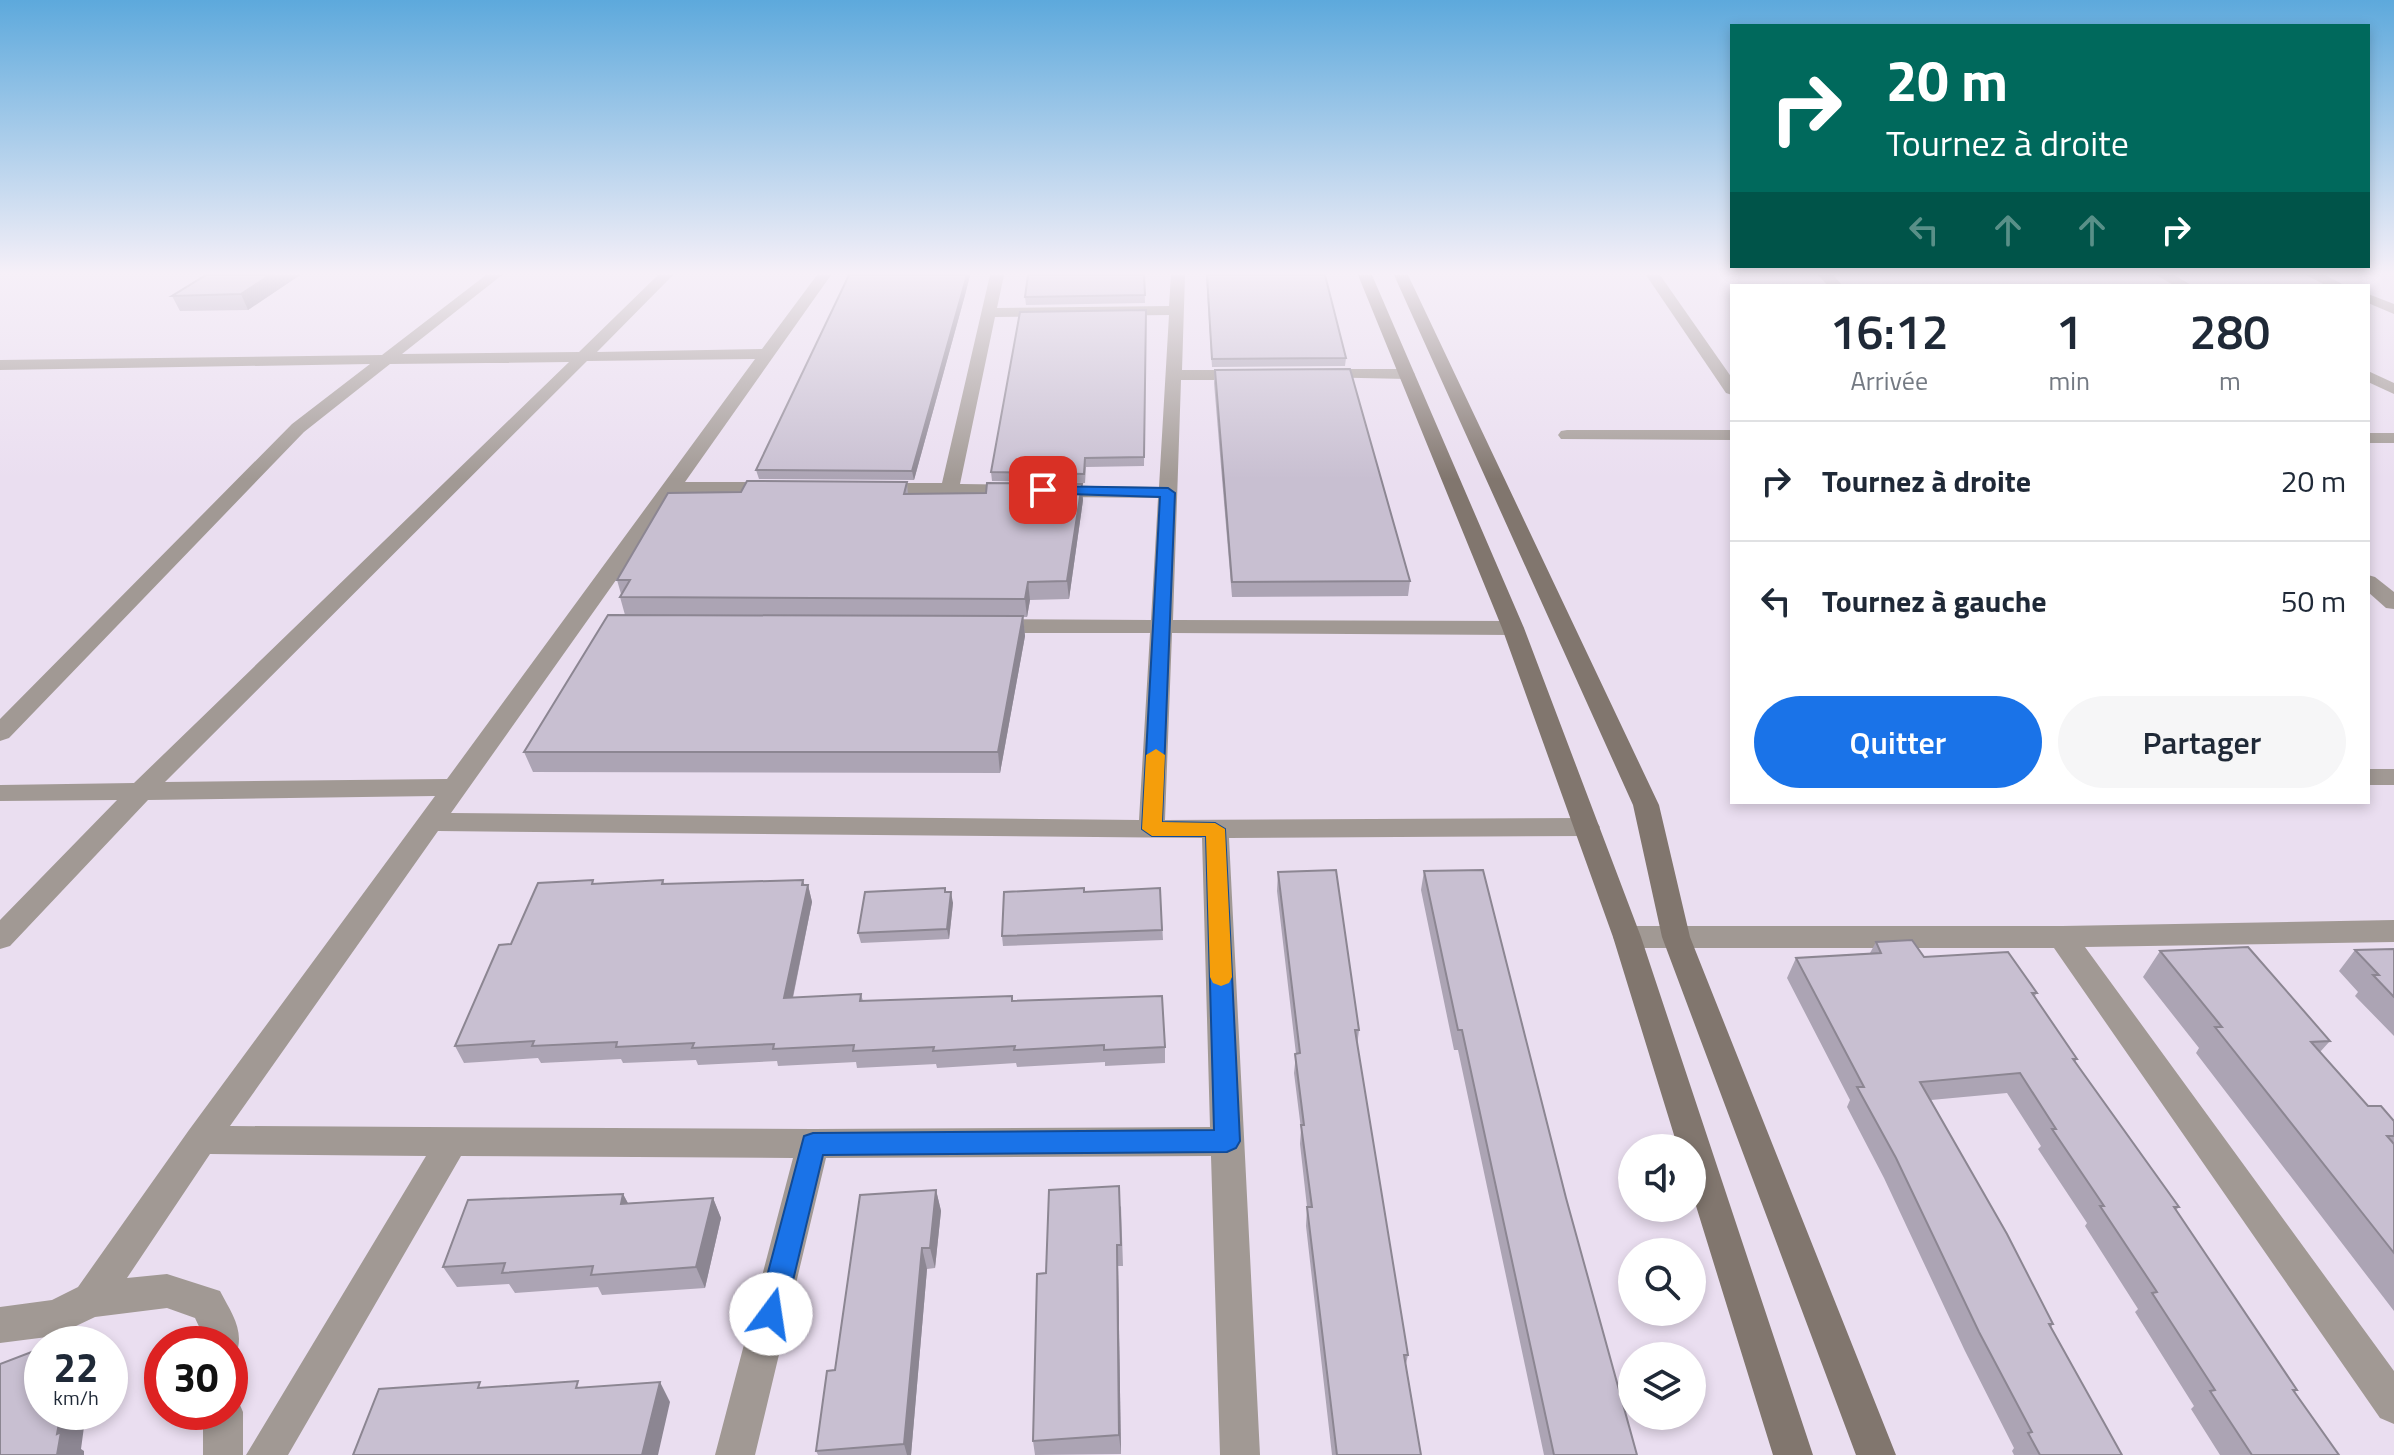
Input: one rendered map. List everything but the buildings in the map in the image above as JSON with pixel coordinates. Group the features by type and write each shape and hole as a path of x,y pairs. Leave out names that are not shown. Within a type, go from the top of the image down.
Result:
{"street":[{"path":"0,733 298,428 407,343"},
{"path":"0,938 141,791 597,343"},
{"path":"91,1300 201,1140 775,343"},
{"path":"950,489 982,343"},
{"path":"1152,829 1175,343"},
{"path":"1394,343 1513,628 1627,937 1793,1455"},
{"path":"1432,343 1646,805 1676,937 1876,1455"},
{"path":"1700,343 1730,387"},
{"path":"0,365 767,354"},
{"path":"1298,374 1407,374"},
{"path":"1174,375 1267,375"},
{"path":"2370,377 2394,389"},
{"path":"1567,435 1730,435"},
{"path":"2370,438 2394,438"},
{"path":"671,488 795,488"},
{"path":"857,488 1168,493"},
{"path":"2370,583 2394,603"},
{"path":"573,624 605,624"},
{"path":"971,626 1513,628"},
{"path":"2370,777 2394,777"},
{"path":"0,793 456,787"},
{"path":"430,822 1152,829 1587,827"},
{"path":"1215,829 1240,1455"},
{"path":"1627,937 2062,937 2394,931"},
{"path":"2062,937 2394,1404"},
{"path":"201,1140 813,1144 1227,1141"},
{"path":"266,1455 452,1142"},
{"path":"735,1455 813,1144"},
{"path":"0,1325 55,1318 91,1300 167,1291 207,1304 218,1326"},
{"path":"223,1430 223,1455"}],"slow traffic":[{"path":"1156,755 1152,829 1215,829 1221,977"}],"route":[{"path":"771,1314 813,1144 1227,1141 1215,829 1152,829 1168,493 1043,490"}]}
